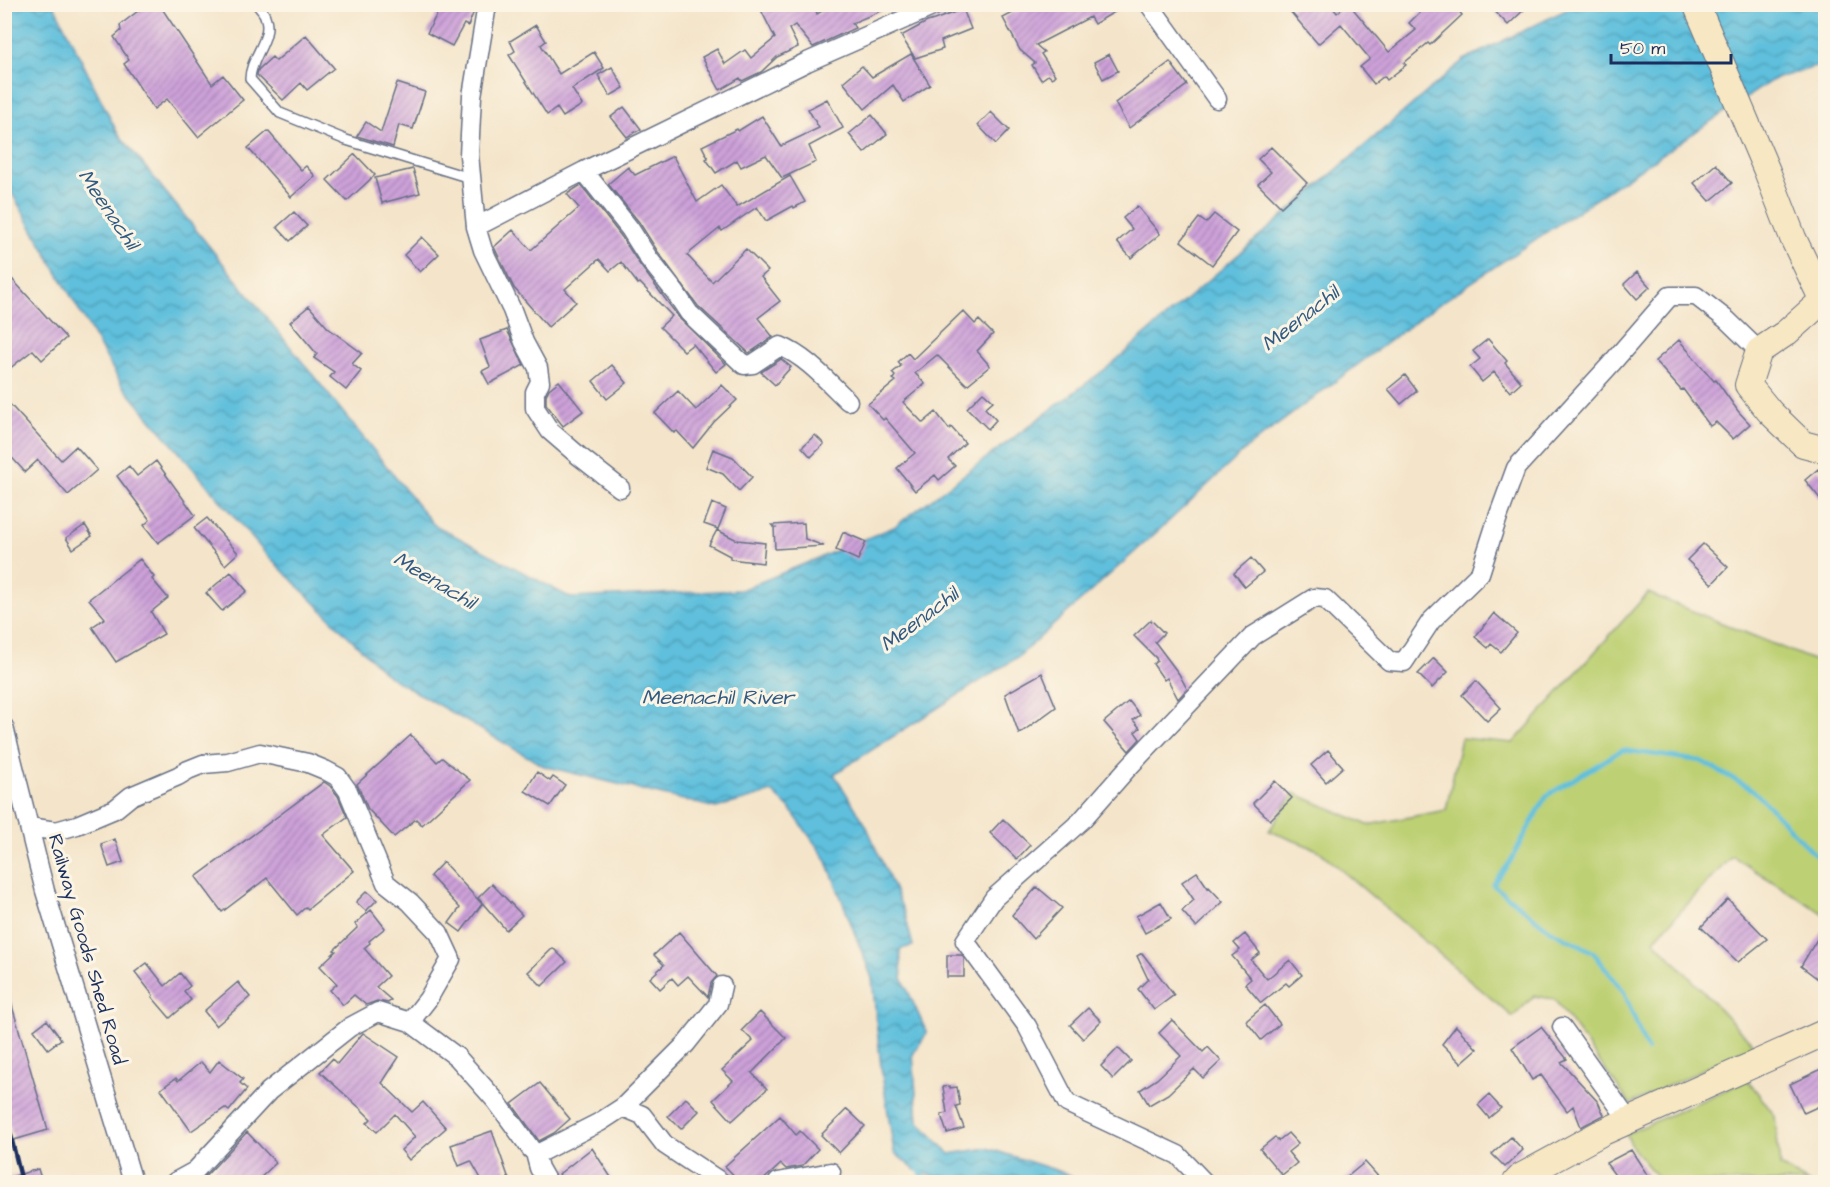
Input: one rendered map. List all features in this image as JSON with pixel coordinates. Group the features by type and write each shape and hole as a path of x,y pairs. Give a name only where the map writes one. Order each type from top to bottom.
{"main road":[{"path":"1696,4 1793,238 1824,298 1786,333 1759,351 1748,385 1770,412 1803,444 1826,450"},
{"path":"1516,1182 1522,1176 1601,1133 1826,1032"}],"street":[{"path":"489,4 472,96 469,155 476,227 483,250 538,368 540,382 535,393 535,408 550,430 620,488"},
{"path":"476,227 584,171 807,62 939,4"},
{"path":"1149,4 1217,99"},
{"path":"584,171 630,229 649,259 689,312 744,365 753,364 780,346 793,352 816,370 848,401"},
{"path":"1204,1182 1178,1155 1067,1103 1027,1026 965,941 994,898 1081,821 1253,636 1314,598 1325,599 1389,661 1404,662 1431,621 1480,573 1516,468 1670,296 1696,296 1727,320 1759,351"},
{"name":"Railway Goods Shed Road","path":"4,727 45,891 133,1182"},
{"path":"29,827 56,831 77,825 115,809 131,796 203,764 228,762 260,753 325,770 338,777 348,791 386,883 410,902 440,933 451,959 428,999 410,1022"},
{"path":"535,1153 600,1122 623,1107 686,1044 718,1004 722,986"},
{"path":"175,1182 195,1171 269,1091 350,1027 378,1012 410,1022 457,1057 496,1101 520,1136 535,1153 538,1168 547,1182"},
{"path":"1562,1027 1629,1121"},
{"path":"623,1107 642,1115 665,1145 721,1182"},
{"path":"778,1182 831,1172"}],"lane":[{"path":"257,4 265,16 267,33 250,71 250,79 280,113 346,140 470,178"}],"green space":[{"path":"1648,593 1825,665 1825,915 1732,856 1654,940 1754,1045 1630,1104 1554,999 1534,996 1513,1017 1318,850 1269,831 1294,793 1368,825 1446,810 1461,738 1513,743"},
{"path":"1748,1080 1775,1116 1780,1166 1808,1182 1661,1182 1633,1148 1626,1134"}],"water":[{"name":"Meenachil River","path":"4,5 54,5 117,132 433,524 571,598 741,590 894,527 1108,367 1464,60 1576,5 1825,5 1826,64 1774,79 1429,311 1248,447 1018,657 834,774 866,825 905,914 913,946 900,949 902,978 927,1033 913,1054 918,1121 950,1154 987,1148 1068,1174 1082,1182 956,1182 915,1170 894,1152 881,1067 872,978 826,859 790,809 772,792 716,808 544,766 388,676 265,553 122,385 5,181"}],"building":[{"path":"147,4 159,4 212,84 223,75 243,100 198,137 167,99 154,109 124,64 129,60 114,37 121,31 120,25"},
{"path":"442,4 477,4 468,26 464,24 452,46 427,33"},
{"path":"767,4 814,4 817,14 835,4 895,5 852,23 855,28 813,47 795,25 789,29 798,47 777,57 761,72 742,81 740,78 720,90 702,57 717,49 725,64 745,50 751,58 775,38 760,8"},
{"path":"1030,4 1128,4 1094,24 1090,17 1036,45 1044,52 1041,54 1055,75 1052,78 1048,75 1041,80 1032,65 1035,63 1020,50 1003,18"},
{"path":"1295,4 1330,4 1337,13 1349,4 1389,52 1416,30 1409,23 1428,4 1453,4 1462,15 1387,80 1384,76 1374,84 1360,67 1370,59 1341,24 1318,44 1289,10"},
{"path":"1488,4 1530,4 1508,25"},
{"path":"963,9 971,29 941,41 943,49 915,58 901,36 927,22"},
{"path":"536,25 546,41 541,45 559,74 594,52 604,68 572,89 582,105 563,117 557,108 547,115 509,55 515,51 510,41"},
{"path":"306,35 334,68 307,90 301,83 283,100 257,75 258,70 272,57 276,61"},
{"path":"911,54 930,85 904,102 893,85 865,109 843,82 862,66 872,77"},
{"path":"1109,54 1118,71 1103,79 1094,62"},
{"path":"1170,62 1187,85 1129,128 1115,103"},
{"path":"612,67 624,88 610,96 598,75"},
{"path":"397,83 425,92 413,129 399,125 393,147 357,136 366,122 381,132"},
{"path":"827,99 843,128 809,146 816,162 782,178 766,155 741,167 737,160 716,173 706,159 708,158 702,146 737,129 738,131 762,116 781,146 819,128 808,109"},
{"path":"624,107 641,129 627,137 611,117"},
{"path":"991,112 1009,130 996,144 978,125"},
{"path":"872,115 887,134 864,153 849,134"},
{"path":"268,131 301,170 306,166 315,176 291,197 248,148"},
{"path":"1271,147 1307,183 1281,207 1258,184 1271,172 1258,159"},
{"path":"355,154 375,175 347,201 327,180"},
{"path":"673,156 697,202 721,185 737,207 790,176 805,202 766,221 757,207 722,231 720,228 687,255 712,282 746,249 768,271 761,277 780,301 758,318 773,337 749,353 698,306 639,222 608,184 628,167 635,175"},
{"path":"1716,164 1732,183 1710,201 1694,183"},
{"path":"413,169 420,193 382,203 375,178"},
{"path":"581,185 621,236 680,319 726,364 716,372 693,344 684,351 660,327 672,316 640,283 638,284 621,262 610,271 599,259 565,289 576,302 548,327 514,288 494,247 513,230 531,250 579,208 567,194"},
{"path":"1137,206 1160,234 1131,258 1117,242 1132,229 1123,218"},
{"path":"294,212 307,226 290,241 277,227"},
{"path":"1214,214 1237,232 1212,265 1181,241 1199,218 1206,223"},
{"path":"422,237 439,254 420,272 404,255"},
{"path":"1637,272 1650,287 1637,299 1624,284"},
{"path":"12,279 66,338 42,360 33,350 4,373 4,286"},
{"path":"309,306 328,328 362,353 352,364 361,371 346,390 330,377 334,372 314,358 317,354 290,322"},
{"path":"963,311 975,324 979,320 993,334 977,351 990,366 967,385 937,355 915,373 925,384 903,402 923,423 936,412 949,429 951,427 965,443 948,459 955,466 939,480 935,475 915,491 897,468 915,453 885,418 883,420 868,404 896,381 892,373 901,366 898,362 908,353 913,359"},
{"path":"507,330 524,365 489,384 482,371 490,367 480,340"},
{"path":"1488,339 1521,382 1510,392 1494,372 1482,382 1470,367 1480,359 1473,351"},
{"path":"1679,340 1714,381 1716,380 1750,424 1733,439 1716,422 1710,426 1683,389 1681,390 1655,361"},
{"path":"781,359 791,367 775,385 761,372"},
{"path":"612,365 627,383 607,399 593,381"},
{"path":"1405,375 1417,391 1401,404 1388,389"},
{"path":"559,381 583,411 563,426 546,404 549,389"},
{"path":"722,385 737,400 714,422 693,448 677,431 674,433 655,413 678,391 696,410"},
{"path":"983,392 993,401 985,408 996,420 988,429 967,408"},
{"path":"4,398 61,460 76,446 97,470 68,495 38,460 25,472 4,449"},
{"path":"815,435 824,444 811,457 802,447"},
{"path":"713,449 733,457 752,477 739,491 723,474 706,467"},
{"path":"156,461 195,515 158,543 144,525 150,520 117,476 129,466 137,476"},
{"path":"1818,469 1826,478 1826,506 1805,480"},
{"path":"712,503 726,509 718,529 704,524"},
{"path":"207,518 238,553 225,565 194,528"},
{"path":"804,523 805,539 824,546 775,549 775,527 772,525"},
{"path":"85,525 92,536 73,549 66,538"},
{"path":"717,530 737,540 765,543 763,563 730,559 730,556 709,545"},
{"path":"843,532 866,542 858,560 836,550"},
{"path":"1703,544 1728,567 1712,584 1687,560"},
{"path":"1251,558 1263,572 1245,587 1234,573"},
{"path":"140,559 154,577 152,579 168,598 151,612 164,634 116,662 92,627 105,618 89,599"},
{"path":"231,572 247,591 222,611 206,593"},
{"path":"1494,613 1517,633 1501,652 1491,644 1488,648 1475,637"},
{"path":"1151,620 1164,633 1155,642 1179,674 1187,689 1178,699 1167,678 1164,680 1153,664 1157,661 1156,658 1134,636"},
{"path":"1434,658 1448,672 1432,688 1418,674"},
{"path":"1042,673 1056,707 1019,734 1005,694"},
{"path":"1476,681 1501,708 1487,721 1462,695"},
{"path":"1129,701 1140,715 1133,720 1140,728 1135,732 1140,739 1129,751 1104,722"},
{"path":"411,735 437,762 442,758 470,780 422,825 416,819 394,837 368,809 357,784"},
{"path":"1328,750 1343,767 1326,782 1311,765"},
{"path":"537,772 550,781 553,777 565,785 550,806 525,791"},
{"path":"1275,781 1292,798 1270,820 1253,803"},
{"path":"324,782 338,796 347,817 323,835 354,871 308,909 306,907 297,915 267,878 222,912 196,877"},
{"path":"1003,819 1030,845 1017,859 990,833"},
{"path":"115,839 123,862 109,867 101,844"},
{"path":"443,862 482,904 461,932 449,923 460,908 430,876"},
{"path":"1197,872 1208,888 1223,902 1196,927 1182,911 1194,900 1182,882"},
{"path":"492,884 522,915 506,930 478,898"},
{"path":"1037,887 1062,908 1033,939 1012,915"},
{"path":"367,891 377,900 366,911 356,902"},
{"path":"1728,899 1767,939 1738,962 1701,927"},
{"path":"1161,902 1171,919 1145,933 1136,916"},
{"path":"371,910 385,928 364,948 388,976 376,987 391,1000 388,1003 377,1001 366,1005 354,995 343,1005 330,990 337,984 320,966 358,927 355,924"},
{"path":"1826,924 1826,985 1801,966"},
{"path":"679,932 717,976 711,983 708,997 688,976 678,985 672,978 660,989 650,978 664,965 654,955"},
{"path":"1245,934 1260,953 1251,960 1267,979 1290,960 1302,975 1289,986 1286,983 1261,1003 1245,984 1251,979 1232,956 1240,950 1234,943"},
{"path":"553,948 567,962 542,986 528,972"},
{"path":"1142,953 1174,995 1154,1010 1138,989 1148,979 1137,956"},
{"path":"947,955 961,955 964,958 964,977 947,977"},
{"path":"147,963 165,986 180,973 190,986 184,991 191,1000 170,1018 135,972"},
{"path":"238,982 250,997 216,1026 204,1011"},
{"path":"4,992 8,992 48,1130 14,1140 4,1108"},
{"path":"1265,1005 1280,1024 1261,1040 1246,1021"},
{"path":"1088,1008 1101,1021 1083,1039 1070,1025"},
{"path":"760,1012 786,1038 752,1073 767,1089 732,1121 713,1100 733,1081 722,1070 753,1041 742,1030"},
{"path":"47,1020 61,1039 48,1049 34,1030"},
{"path":"1172,1020 1203,1052 1208,1047 1221,1061 1203,1078 1194,1069 1168,1094 1149,1105 1140,1090 1157,1079 1181,1056 1159,1033"},
{"path":"1456,1026 1477,1049 1461,1063 1442,1044"},
{"path":"1541,1027 1567,1059 1561,1062 1598,1102 1604,1115 1581,1127 1573,1106 1567,1111 1541,1075 1532,1080 1512,1048"},
{"path":"363,1033 399,1057 382,1083 412,1112 423,1102 446,1128 409,1160 401,1150 415,1137 395,1114 377,1132 367,1123 371,1119 320,1072 332,1059 337,1064"},
{"path":"1118,1048 1131,1061 1113,1079 1101,1066"},
{"path":"219,1060 243,1079 240,1083 247,1089 229,1111 225,1108 191,1131 161,1089 176,1078 178,1081 201,1062 210,1072"},
{"path":"1826,1067 1826,1103 1804,1113 1790,1084"},
{"path":"540,1083 570,1119 554,1133 539,1141 512,1104"},
{"path":"950,1086 950,1088 957,1087 960,1105 956,1106 964,1128 947,1133 941,1115 947,1113 943,1087"},
{"path":"1489,1095 1501,1108 1489,1118 1478,1105"},
{"path":"686,1098 699,1111 681,1129 668,1116"},
{"path":"847,1109 865,1126 839,1153 821,1135"},
{"path":"780,1116 796,1135 800,1131 818,1149 802,1166 786,1169 781,1164 761,1182 740,1182 725,1166"},
{"path":"492,1131 510,1182 483,1182 471,1161 459,1166 451,1145"},
{"path":"247,1132 276,1163 256,1182 197,1182 203,1179"},
{"path":"1288,1133 1298,1144 1288,1152 1297,1163 1282,1175 1260,1149 1275,1137 1278,1141"},
{"path":"1511,1137 1523,1150 1505,1167 1492,1154"},
{"path":"592,1148 614,1182 564,1182 559,1174"},
{"path":"1631,1150 1652,1182 1620,1182 1606,1163"},
{"path":"1365,1162 1383,1182 1341,1182"},
{"path":"38,1169 42,1182 4,1182 4,1179"}],"waterway":[{"path":"1647,1050 1624,992 1593,952 1550,930 1493,885 1510,862 1546,796 1622,750 1701,761 1753,790 1826,866"},
{"path":"918,1168 923,1177 945,1182"}],"railway":[{"path":"4,1108 22,1182"}],"water label":[{"name":"Meenachil","path":"109,209"},
{"name":"Meenachil","path":"1300,318"},
{"name":"Meenachil","path":"435,580"},
{"name":"Meenachil","path":"919,619"}]}
